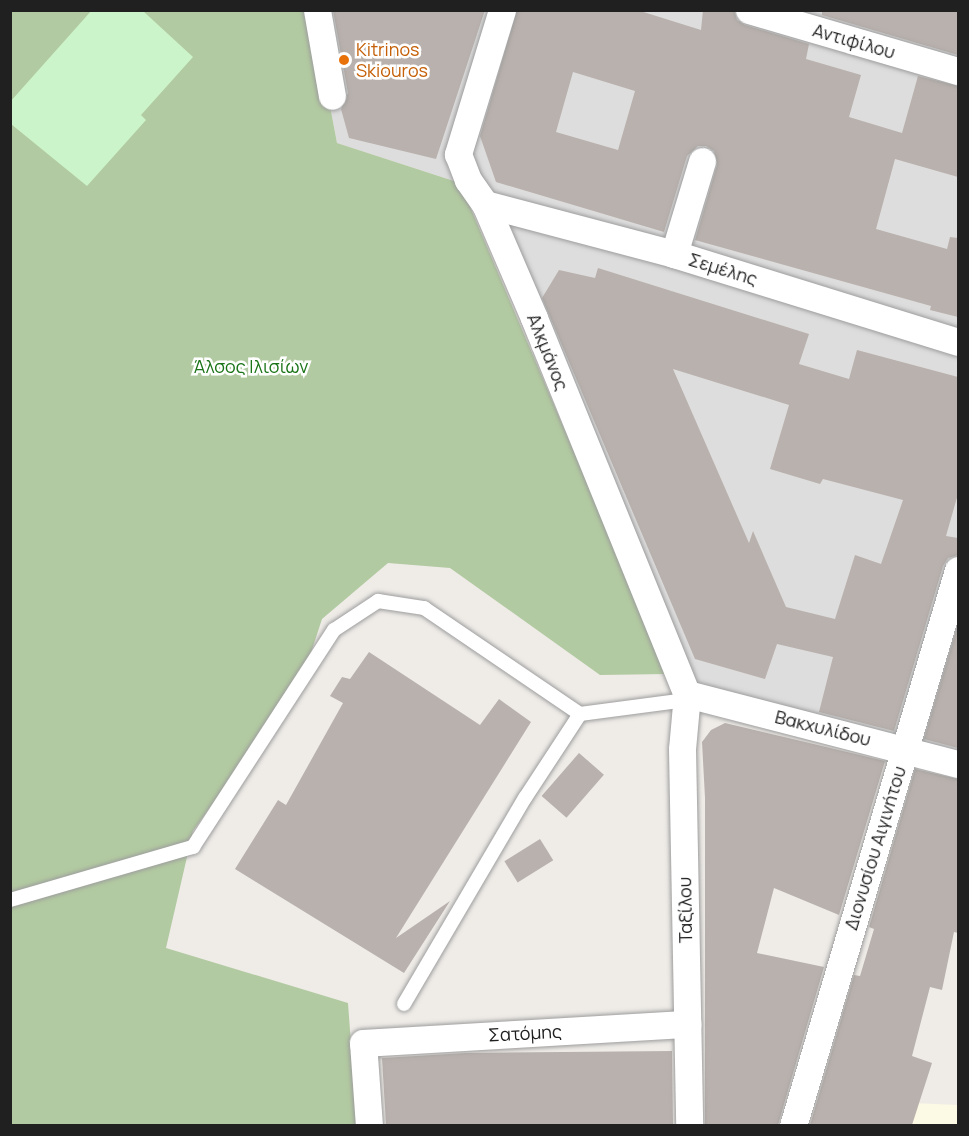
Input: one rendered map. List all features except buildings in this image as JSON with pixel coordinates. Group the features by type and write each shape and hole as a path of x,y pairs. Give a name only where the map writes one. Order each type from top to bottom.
{"street":[{"path":"316,10 332,96"},
{"name":"Αλκμάνος","path":"502,10 458,154 468,180 485,204 686,697"},
{"name":"Αντιφίλου","path":"749,10 958,71"},
{"path":"674,254 702,161"},
{"name":"Σεμέλης","path":"485,204 674,254 958,342"},
{"name":"Διονυσίου Αιγινήτου","path":"793,1125 958,570"},
{"name":"Βακχυλίδου","path":"686,697 905,748 958,764"},
{"name":"Ταξίλου","path":"686,697 682,749 689,1125"},
{"name":"Σατόμης","path":"369,1125 363,1043 687,1024"}],"lane":[{"path":"10,900 193,847 334,630 378,601 424,608 580,714 686,697"},
{"path":"404,1004 525,798 580,714"}],"shaded area":[{"path":"312,11 958,11 958,756 681,682 473,196 460,183 337,143"},
{"path":"912,1103 958,1105 958,1125 910,1126"}],"green space":[{"path":"92,10 143,11 193,57 141,115 146,120 87,186 11,124 10,102"},
{"name":"Άλσος Ιλισίων","path":"10,11 312,11 337,143 460,183 668,674 600,675 450,568 388,563 322,619 302,680 193,831 166,948 348,1003 357,1125 11,1125"}],"place":[{"name":"Kitrinos Skiouros","path":"344,60"}]}
